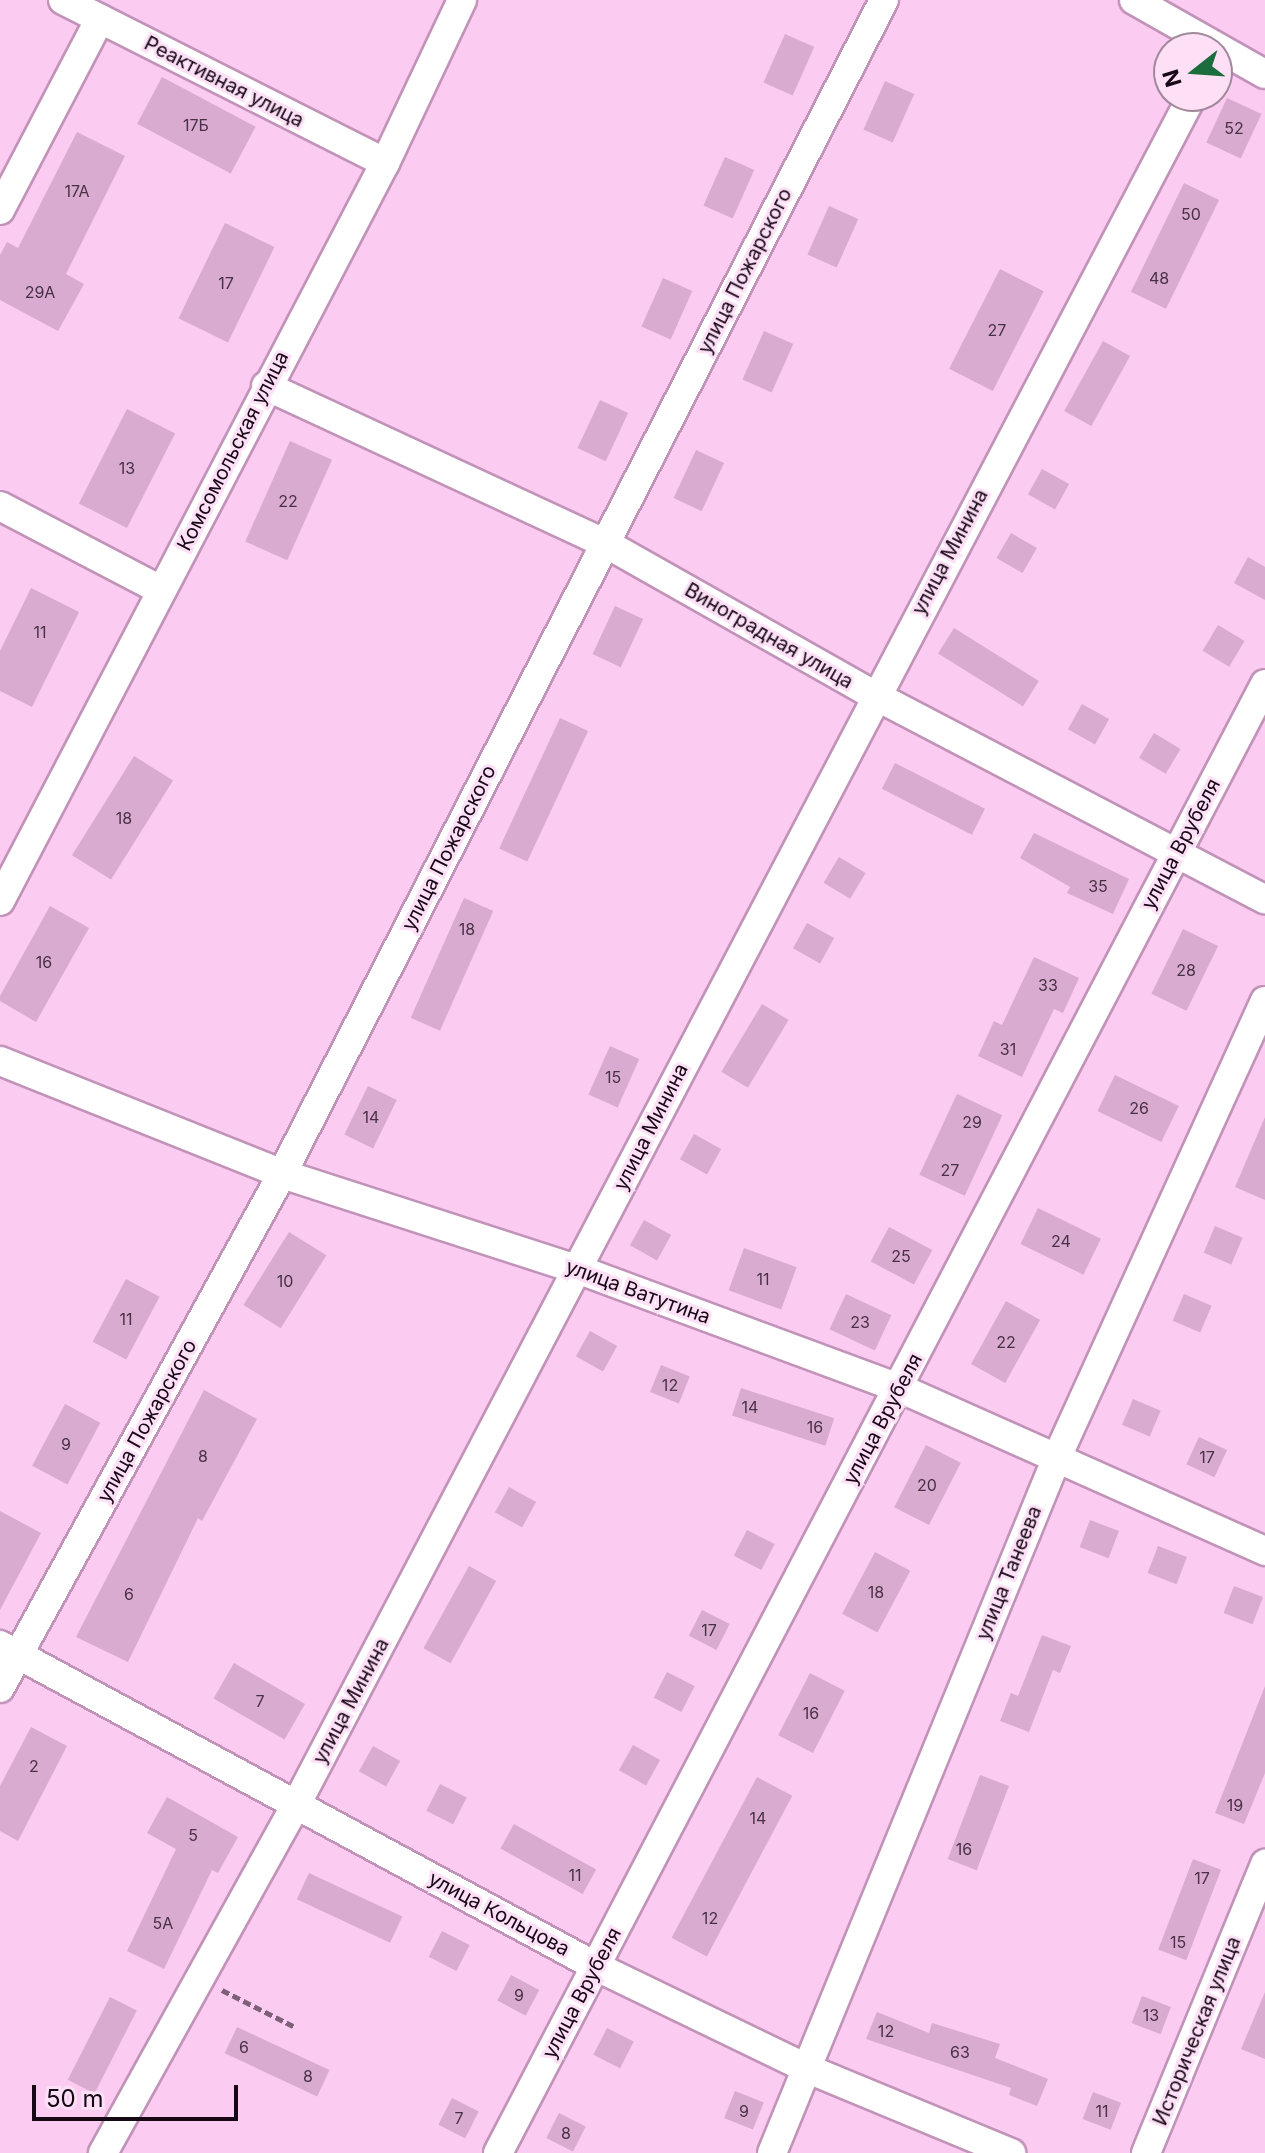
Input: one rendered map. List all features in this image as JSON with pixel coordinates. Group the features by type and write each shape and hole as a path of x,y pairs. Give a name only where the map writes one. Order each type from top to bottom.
{"street":[{"name":"Реактивная улица","path":"63,0 385,163"},
{"name":"Комсомольская улица","path":"0,901 385,163 462,0"},
{"name":"улица Пожарского","path":"0,1688 9,1650 282,1174 884,0"},
{"path":"1134,0 1189,32"},
{"path":"0,210 7,179 100,19"},
{"path":"1233,57 1265,74"},
{"name":"улица Минина","path":"103,2153 296,1805 874,695 1184,112"},
{"name":"Виноградная улица","path":"266,386 605,543 874,695 1178,849 1265,899"},
{"path":"0,506 161,590"},
{"name":"улица Врубеля","path":"498,2153 1265,684"},
{"name":"улица Танеева","path":"772,2153 1058,1455 1265,1001"},
{"name":"улица Ватутина","path":"0,1061 282,1174 577,1269 899,1388 1058,1455 1265,1551"},
{"name":"улица Кольцова","path":"9,1650 597,1967 808,2069 1011,2153"},
{"name":"Историческая улица","path":"1146,2153 1265,1864"}],"path":[{"path":"200,1979 295,2027"}],"building":[{"path":"785,34 814,47 793,95 763,82"},
{"path":"162,77 256,127 231,174 137,124"},
{"path":"885,81 914,94 893,142 863,129"},
{"path":"1233,101 1261,114 1241,158 1206,142 1220,112 1233,112"},
{"path":"77,132 125,156 66,274 84,284 58,331 0,300 0,255 7,242 18,248"},
{"path":"725,157 754,170 733,218 703,205"},
{"path":"1184,183 1219,200 1166,309 1131,292"},
{"path":"829,206 858,219 837,267 807,254"},
{"path":"225,223 274,247 228,342 179,318"},
{"path":"1000,269 1044,291 993,391 949,369"},
{"path":"663,278 692,291 671,339 641,326"},
{"path":"764,331 793,344 772,392 742,379"},
{"path":"1103,341 1130,356 1091,426 1064,411"},
{"path":"600,400 628,413 606,461 578,448"},
{"path":"127,409 175,434 127,528 79,503"},
{"path":"290,441 332,460 287,560 245,541"},
{"path":"696,450 724,463 702,511 674,498"},
{"path":"1042,469 1069,484 1055,509 1028,494"},
{"path":"1011,533 1037,548 1022,573 996,558"},
{"path":"1248,557 1265,567 1265,600 1234,583"},
{"path":"31,588 79,612 32,707 0,691 0,651"},
{"path":"615,606 643,619 621,667 593,654"},
{"path":"1218,625 1245,641 1229,667 1203,651"},
{"path":"954,628 1039,681 1023,706 938,653"},
{"path":"1082,704 1109,719 1095,744 1068,729"},
{"path":"560,718 588,731 527,862 499,849"},
{"path":"1154,733 1181,749 1166,774 1139,758"},
{"path":"134,756 173,780 111,880 72,855"},
{"path":"895,763 985,809 972,835 882,789"},
{"path":"1034,833 1129,879 1113,914 1067,893 1070,887 1020,858"},
{"path":"839,857 866,873 850,899 824,883"},
{"path":"464,898 493,911 440,1031 411,1018"},
{"path":"50,906 89,928 36,1022 0,1001 0,996"},
{"path":"807,923 834,938 820,963 793,948"},
{"path":"1183,929 1218,946 1186,1011 1151,994"},
{"path":"1034,957 1079,978 1063,1013 1054,1009 1022,1077 978,1056 994,1021 1002,1025"},
{"path":"762,1004 789,1020 748,1088 721,1072"},
{"path":"610,1046 639,1059 618,1107 588,1094"},
{"path":"1115,1075 1179,1106 1161,1142 1097,1111"},
{"path":"368,1086 397,1100 373,1149 344,1135"},
{"path":"957,1094 1002,1115 965,1196 919,1175"},
{"path":"1265,1117 1265,1200 1235,1187"},
{"path":"694,1134 721,1149 707,1174 680,1159"},
{"path":"1038,1208 1101,1239 1083,1275 1020,1244"},
{"path":"644,1220 671,1235 657,1260 630,1245"},
{"path":"1215,1226 1243,1238 1231,1264 1204,1253"},
{"path":"889,1227 932,1250 914,1284 871,1261"},
{"path":"289,1232 326,1255 281,1328 243,1305"},
{"path":"744,1248 797,1267 781,1309 729,1290"},
{"path":"126,1279 160,1297 126,1360 93,1342"},
{"path":"846,1294 891,1315 875,1350 830,1329"},
{"path":"1184,1294 1212,1306 1200,1332 1173,1321"},
{"path":"1006,1301 1040,1320 1005,1383 971,1364"},
{"path":"590,1331 617,1346 603,1371 576,1356"},
{"path":"661,1365 690,1377 679,1404 650,1392"},
{"path":"741,1388 834,1418 825,1446 732,1416"},
{"path":"204,1390 257,1419 202,1521 198,1518 128,1662 76,1637"},
{"path":"1133,1399 1161,1411 1150,1436 1122,1425"},
{"path":"65,1404 100,1423 67,1485 32,1466"},
{"path":"1199,1437 1227,1450 1214,1477 1186,1464"},
{"path":"926,1445 961,1463 929,1525 894,1507"},
{"path":"509,1487 536,1502 522,1527 495,1512"},
{"path":"0,1511 41,1533 0,1610"},
{"path":"1090,1520 1119,1531 1109,1558 1080,1547"},
{"path":"747,1530 775,1544 761,1570 734,1556"},
{"path":"1158,1546 1187,1557 1177,1584 1148,1573"},
{"path":"875,1552 910,1571 877,1633 842,1614"},
{"path":"469,1566 496,1581 451,1663 423,1648"},
{"path":"1234,1586 1263,1597 1253,1624 1224,1613"},
{"path":"702,1610 730,1624 716,1650 689,1636"},
{"path":"1042,1635 1071,1646 1060,1673 1053,1670 1029,1732 1000,1721 1011,1693 1018,1696"},
{"path":"234,1663 305,1704 285,1740 214,1699"},
{"path":"667,1672 695,1686 681,1712 654,1698"},
{"path":"810,1673 845,1691 813,1753 778,1735"},
{"path":"1265,1686 1265,1773 1244,1824 1215,1813"},
{"path":"31,1727 67,1746 18,1841 0,1831 0,1786"},
{"path":"633,1745 660,1760 646,1785 619,1770"},
{"path":"373,1746 400,1761 386,1786 359,1771"},
{"path":"980,1775 1009,1786 977,1870 948,1859"},
{"path":"757,1777 792,1796 707,1956 672,1938"},
{"path":"440,1784 467,1798 453,1824 426,1811"},
{"path":"167,1797 238,1837 218,1873 212,1870 164,1969 127,1951 176,1849 147,1833"},
{"path":"514,1824 596,1870 583,1894 500,1848"},
{"path":"1193,1859 1221,1870 1186,1960 1158,1950"},
{"path":"309,1873 402,1917 390,1943 297,1899"},
{"path":"442,1931 470,1945 456,1971 429,1957"},
{"path":"511,1975 539,1990 526,2016 497,2001"},
{"path":"1265,1992 1265,2059 1241,2049"},
{"path":"1142,1996 1171,2007 1161,2034 1132,2023"},
{"path":"110,1997 137,2011 95,2093 68,2080"},
{"path":"877,2012 929,2033 932,2023 1000,2044 995,2058 1048,2079 1037,2106 1009,2095 1011,2088 866,2039"},
{"path":"237,2027 329,2070 317,2096 225,2053"},
{"path":"607,2028 634,2042 620,2068 593,2055"},
{"path":"735,2091 764,2103 753,2130 724,2118"},
{"path":"1093,2092 1121,2103 1111,2130 1083,2119"},
{"path":"452,2098 479,2112 465,2138 438,2125"},
{"path":"559,2113 586,2127 573,2152 546,2138"}]}
